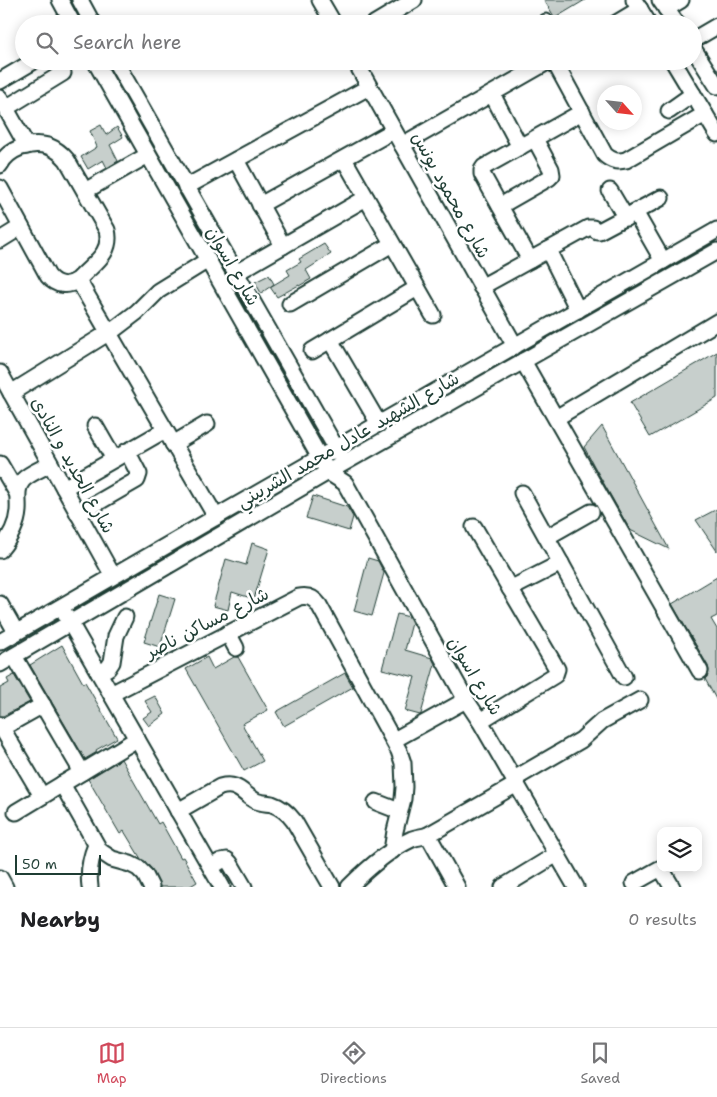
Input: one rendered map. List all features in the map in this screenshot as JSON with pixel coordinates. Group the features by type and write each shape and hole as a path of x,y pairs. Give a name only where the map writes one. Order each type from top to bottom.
{"street":[{"path":"60,0 69,15"},
{"path":"80,0 88,15"},
{"path":"320,0 329,15"},
{"path":"389,15 414,0"},
{"path":"671,15 663,4 681,0"},
{"path":"624,15 637,4 644,15"},
{"path":"702,35 717,26"},
{"path":"702,62 717,86"},
{"path":"0,81 19,70"},
{"name":"شارع اسوان","path":"100,70 328,472 345,483"},
{"name":"شارع اسوان","path":"120,70 344,462 345,483 466,700 576,887"},
{"name":"شارع محمود يونس","path":"359,70 515,346"},
{"path":"402,145 533,70"},
{"path":"559,70 605,155 614,161 626,160 712,121 678,70"},
{"path":"27,146 3,108 63,73"},
{"path":"669,111 690,89 703,84 709,73"},
{"path":"186,187 369,87"},
{"path":"492,94 520,147"},
{"path":"530,260 482,174 482,170 484,167 582,112"},
{"path":"260,205 394,131"},
{"path":"500,206 552,175 551,169 535,139"},
{"path":"0,165 13,151 27,146 49,146 62,154 105,225 108,242 104,254 78,280 69,285 51,280 0,188"},
{"path":"85,191 148,155"},
{"path":"344,159 433,315"},
{"path":"236,160 282,246"},
{"path":"610,191 663,261"},
{"path":"236,273 366,198"},
{"path":"481,287 588,228 599,231 662,198"},
{"path":"0,240 21,227"},
{"name":"شارع الشهيد عادل محمد الشربيني","path":"0,642 717,230"},
{"path":"290,304 392,244"},
{"path":"548,250 578,310"},
{"name":"شارع الشهيد عادل محمد الشربيني","path":"0,664 344,462 717,251"},
{"path":"11,393 109,333 130,318 158,291 208,260"},
{"path":"78,280 216,517"},
{"path":"312,351 417,288"},
{"path":"556,418 717,322"},
{"path":"330,340 379,424"},
{"path":"523,361 700,671"},
{"name":"شارع الحديد و النادى","path":"0,373 113,576"},
{"path":"173,444 208,424"},
{"path":"78,514 137,480 139,474 95,426"},
{"path":"64,488 165,430"},
{"path":"0,464 17,493"},
{"path":"0,550 9,537 16,520 18,511 17,493 20,485 25,478 50,464"},
{"path":"522,493 624,677"},
{"path":"547,537 591,512"},
{"path":"474,528 557,669 555,675 480,721"},
{"path":"510,589 562,563"},
{"name":"شارع مساكن ناصر","path":"111,694 299,596 311,597 319,605 394,740"},
{"path":"0,604 16,632"},
{"path":"61,607 222,887"},
{"path":"99,673 108,668 112,662 116,636 125,617"},
{"path":"228,633 236,648"},
{"path":"14,656 82,772"},
{"path":"392,851 394,831 403,800 404,787 403,763 394,740 466,700"},
{"path":"349,887 392,851 413,839 428,836 581,740 602,721 640,700"},
{"path":"42,796 1,726 43,705"},
{"path":"16,812 137,739"},
{"path":"62,784 96,845 112,859 138,868 151,887"},
{"path":"178,810 226,786 238,788 259,802 279,807 294,821 332,887"},
{"path":"376,802 399,811"},
{"path":"428,836 457,887"},
{"path":"90,887 90,862 96,845"},
{"path":"503,887 557,854"},
{"path":"211,867 227,860 244,887"},
{"path":"634,883 658,869 662,870 672,887"},
{"path":"0,878 5,887"}],"building":[{"path":"544,0 585,0 560,15 553,15"},
{"path":"101,125 106,135 117,127 123,137 110,145 118,161 107,168 103,160 88,169 81,157 97,147 90,131"},
{"path":"324,244 331,254 306,270 311,279 277,297 270,287 290,275 287,270 301,262 299,259"},
{"path":"269,275 274,284 261,293 255,282"},
{"path":"717,352 717,398 650,437 630,403"},
{"path":"602,426 669,549 630,530 594,466 584,447"},
{"path":"313,496 347,507 353,517 349,531 306,518"},
{"path":"717,509 717,551 696,520"},
{"path":"252,543 269,549 254,599 232,592 228,610 213,606 226,559 246,565"},
{"path":"368,558 378,561 384,573 372,616 354,611"},
{"path":"717,577 717,616 711,619 717,629 717,701 705,679 709,671 708,666 672,604"},
{"path":"159,594 175,599 160,647 144,642"},
{"path":"397,614 409,617 412,623 405,650 432,658 435,664 420,715 405,711 415,677 382,669"},
{"path":"62,645 117,738 85,759 30,665"},
{"path":"207,657 213,669 234,657 238,657 268,710 242,724 263,761 244,771 186,669"},
{"path":"345,673 353,687 284,726 276,712"},
{"path":"14,675 30,702 0,716 0,688 9,683 7,679"},
{"path":"155,696 165,714 149,726 143,718 152,712 145,701"},
{"path":"121,759 158,824 161,822 197,882 189,887 160,887 153,871 141,859 124,831 120,834 88,779"}]}
